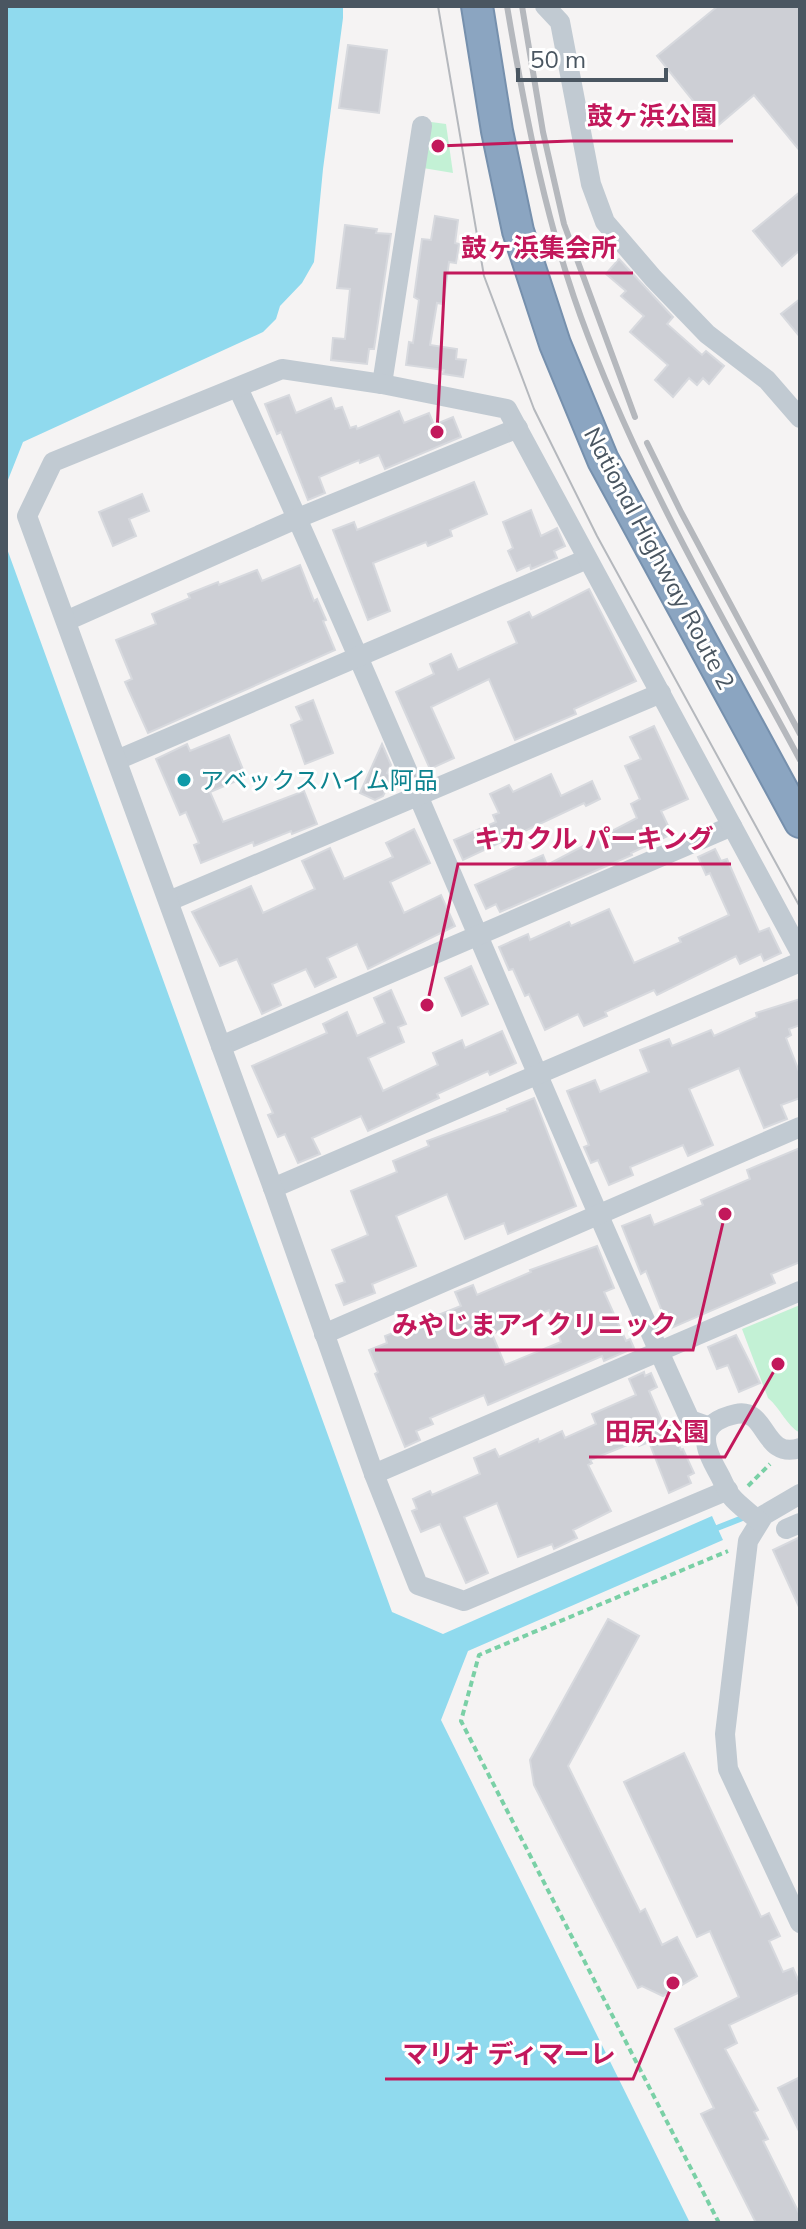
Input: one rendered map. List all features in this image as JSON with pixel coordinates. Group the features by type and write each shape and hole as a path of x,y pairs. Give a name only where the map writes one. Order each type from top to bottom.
{"highway":[{"name":"National Highway Route 2","path":"477,6 497,131 518,231 555,344 603,460 800,822"}],"street":[{"path":"545,6 560,22 591,184 605,222 707,334 767,380 800,418"},
{"path":"382,384 422,126"},
{"path":"737,1495 464,1601 418,1585 374,1474 273,1188 27,516 53,462 282,369 382,384 507,409 800,952"},
{"path":"238,388 420,796 536,1074 659,1352 690,1420 710,1427"},
{"path":"66,621 298,518 518,428"},
{"path":"117,760 587,559"},
{"path":"169,901 661,693"},
{"path":"221,1046 732,826"},
{"path":"273,1188 800,962"},
{"path":"324,1334 800,1127"},
{"path":"374,1474 800,1291"},
{"path":"759,1521 737,1495 704,1444 705,1435 710,1427 731,1415 742,1414 751,1416 759,1423 779,1448 788,1451 800,1448"},
{"path":"800,1494 772,1508 759,1521 748,1541 725,1734 728,1769 800,1923"}],"path":[{"path":"737,1495 771,1462"},
{"path":"719,2223 461,1721 479,1655 712,1559 748,1541"}],"green space":[{"path":"431,122 446,124 453,173 423,168"},
{"path":"800,1305 800,1433 768,1398 742,1329"}],"water":[{"path":"6,6 343,6 343,18 314,262 302,283 280,306 276,319 263,332 23,442 6,485"},
{"path":"6,546 392,1612 443,1634 712,1516 723,1540 468,1651 441,1720 690,2223 6,2223"}],"building":[{"path":"718,6 800,6 800,151 754,95 715,128 657,56"},
{"path":"348,45 387,50 379,113 339,108"},
{"path":"800,192 800,250 782,266 753,231"},
{"path":"435,216 458,220 455,243 459,244 456,263 449,262 443,304 437,303 430,345 457,349 456,359 466,360 463,377 443,374 444,370 406,365 409,342 413,343 419,300 414,297 422,239 431,240"},
{"path":"345,225 391,234 374,349 369,349 367,364 331,360 333,338 345,339 350,289 337,288"},
{"path":"619,259 673,317 667,324 702,355 706,351 724,366 709,384 703,378 697,385 689,378 673,397 655,380 668,365 630,332 644,316 621,296 626,291 606,274"},
{"path":"800,299 800,337 781,314"},
{"path":"289,395 296,413 331,398 335,409 342,407 350,428 356,426 357,429 399,411 404,423 429,413 434,425 453,417 461,437 385,469 379,455 360,463 359,460 319,477 325,493 308,500 281,432 277,434 265,404"},
{"path":"474,482 487,514 450,530 452,536 428,546 426,542 373,563 390,611 368,620 333,530 354,522 357,530"},
{"path":"142,494 149,511 129,519 136,536 113,546 99,512"},
{"path":"531,510 541,536 557,528 565,546 554,551 557,558 531,569 530,565 517,571 508,551 513,548 503,522"},
{"path":"300,565 314,601 317,599 326,620 323,621 335,650 148,733 125,682 132,679 116,640 156,624 152,614 190,598 188,594 257,570 262,581"},
{"path":"589,589 636,681 574,709 576,714 515,740 489,679 431,707 454,758 430,769 396,692 434,674 430,664 451,654 458,670 517,643 508,622 529,612 532,618"},
{"path":"313,700 333,753 305,764 291,725 302,720 296,707"},
{"path":"654,726 688,799 661,811 672,834 632,855 500,912 496,904 486,909 475,885 543,855 547,865 637,818 631,804 640,799 625,766 641,759 630,737"},
{"path":"229,735 246,777 210,792 223,822 304,791 317,824 254,846 253,842 201,863 194,845 199,843 186,812 180,815 156,759 187,744 190,751"},
{"path":"382,744 391,765 387,773 393,776 383,796 375,800 360,793"},
{"path":"551,774 561,796 592,781 600,799 586,806 584,803 463,860 454,840 496,822 493,815 499,813 490,794 509,785 513,792"},
{"path":"414,829 430,863 390,882 404,913 441,895 455,926 368,969 357,944 327,958 336,977 315,987 306,969 272,984 281,1005 262,1014 237,959 220,966 192,912 251,886 263,913 315,889 302,861 330,848 344,879 393,857 386,843"},
{"path":"715,849 721,861 727,859 759,932 769,928 781,953 764,961 761,954 740,964 736,956 657,995 654,990 605,1012 607,1016 584,1026 578,1014 545,1030 529,994 525,996 499,947 528,934 530,940 569,922 571,926 609,909 634,963 681,942 679,938 729,915 710,873 706,875 698,857"},
{"path":"471,966 488,1004 462,1016 445,978"},
{"path":"391,990 406,1024 398,1027 404,1042 368,1058 383,1091 438,1065 433,1053 462,1040 465,1048 502,1031 516,1063 490,1075 488,1071 437,1094 439,1098 368,1131 361,1116 312,1138 320,1154 298,1163 285,1134 278,1137 268,1115 273,1113 252,1066 327,1033 323,1024 347,1012 357,1036 385,1023 374,998"},
{"path":"800,999 800,1025 789,1029 791,1035 786,1038 800,1074 800,1098 781,1105 787,1119 764,1128 739,1068 689,1089 713,1145 688,1156 683,1145 630,1167 633,1175 609,1185 598,1160 591,1163 584,1147 589,1145 567,1091 595,1080 600,1092 649,1072 640,1050 669,1039 672,1046 711,1030 714,1036 757,1017 756,1013"},
{"path":"534,1098 576,1206 508,1234 504,1223 465,1239 447,1194 396,1216 416,1266 372,1284 375,1293 344,1305 336,1285 345,1282 332,1250 368,1235 351,1191 397,1172 393,1161 429,1146 427,1141"},
{"path":"800,1148 800,1262 771,1274 775,1283 669,1329 646,1271 641,1274 622,1226 650,1215 654,1225 703,1205 701,1200 750,1179 747,1170"},
{"path":"597,1246 614,1288 604,1292 626,1341 630,1339 634,1348 604,1361 602,1356 488,1405 484,1395 430,1418 433,1424 416,1431 420,1440 405,1447 375,1374 378,1372 369,1350 387,1343 385,1336 461,1306 455,1292 473,1285 477,1295 530,1270","holes":["549,1310 561,1342 505,1365 492,1334"]},
{"path":"736,1335 760,1383 739,1392 728,1365 717,1369 708,1347"},
{"path":"644,1372 645,1376 651,1373 657,1387 649,1391 662,1421 667,1419 694,1473 688,1476 691,1483 669,1493 649,1442 639,1446 637,1441 590,1460 592,1463 588,1465 611,1511 573,1530 577,1538 554,1549 552,1544 518,1557 497,1503 464,1517 488,1573 466,1583 440,1524 421,1532 412,1511 417,1509 413,1499 430,1491 432,1495 480,1474 474,1458 495,1449 499,1457 538,1439 539,1442 562,1431 565,1438 596,1424 592,1414 636,1395 629,1379"},
{"path":"800,1537 800,1609 773,1550"},
{"path":"608,1619 639,1636 568,1766 640,1912 645,1909 662,1945 677,1937 697,1976 663,1996 642,1986 638,1988 534,1785 530,1760"},
{"path":"684,1753 761,1917 769,1913 780,1936 769,1941 783,1972 793,1968 800,1984 800,1992 729,2025 737,2043 725,2049 758,2110 754,2112 768,2139 763,2141 800,2215 800,2223 756,2223 701,2114 714,2108 675,2029 739,1997 710,1931 697,1937 624,1782"},
{"path":"800,2077 800,2133 778,2088"}],"waterway":[{"path":"717,1528 745,1517"}],"tram line":[{"path":"438,6 484,276 534,409 597,536 800,907"}],"railway":[{"path":"507,6 549,215 588,336 660,499 800,760"},
{"path":"522,6 543,132 564,224 635,417"},
{"path":"647,443 800,734"}],"place":[{"name":"鼓ヶ浜公園","path":"438,146"},
{"name":"鼓ヶ浜集会所","path":"437,432"},
{"name":"アベックスハイム阿品","path":"184,780"},
{"name":"キカクル パーキング","path":"427,1005"},
{"name":"みやじまアイクリニック","path":"725,1214"},
{"name":"田尻公園","path":"778,1364"},
{"name":"マリオ ディマーレ","path":"673,1983"}]}
